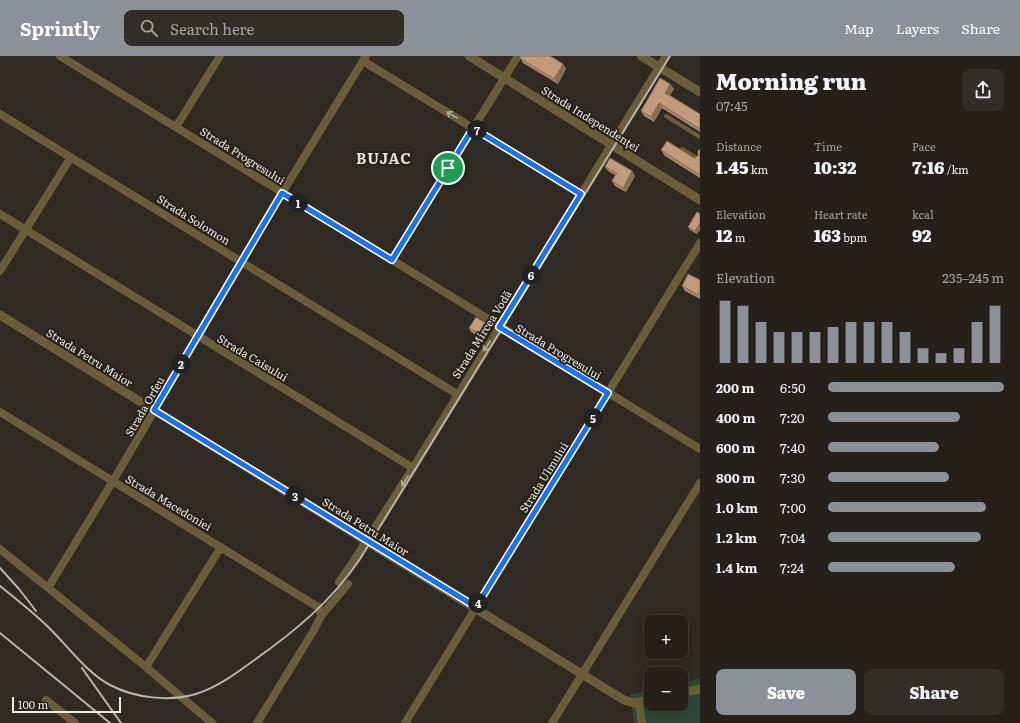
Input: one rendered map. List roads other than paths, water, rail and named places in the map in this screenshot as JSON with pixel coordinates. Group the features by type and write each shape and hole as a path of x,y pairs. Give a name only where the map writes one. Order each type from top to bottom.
{"street":[{"name":"Strada Progresului","path":"60,56 73,59 176,127 282,193 700,449"},
{"path":"176,127 220,56"},
{"name":"Strada Independenței","path":"469,56 700,200"},
{"path":"392,260 518,56"},
{"path":"641,56 700,92"},
{"name":"Strada Mircea Vodă","path":"339,582 354,562 666,56"},
{"path":"365,59 473,128 581,194"},
{"name":"Strada Orfeu","path":"48,588 113,481 282,193 365,59"},
{"name":"Strada Solomon","path":"0,114 457,394"},
{"path":"0,271 72,157"},
{"name":"Strada Caisului","path":"0,214 412,468"},
{"name":"Strada Ulmului","path":"405,723 700,243"},
{"name":"Strada Petru Maior","path":"0,315 583,673 624,700 639,703"},
{"name":"Strada Macedoniei","path":"0,412 318,607 321,616"},
{"path":"552,723 700,483"},
{"path":"146,667 221,547"},
{"path":"0,549 146,667 212,723"},
{"path":"257,723 321,616 348,584"},
{"path":"688,692 700,689"},
{"path":"46,700 75,723"},
{"path":"642,723 639,703 644,702"}],"lane":[{"path":"666,116 700,137"},
{"path":"682,149 700,160"}],"railway":[{"path":"0,586 44,623 83,665 110,685 141,696 175,698 204,691 233,675 283,639 325,602 360,559 670,56"},
{"path":"0,568 36,611"},
{"path":"0,633 110,723"},
{"path":"82,668 121,723"}],"district":[{"name":"BUJAC","path":"384,157"}]}
